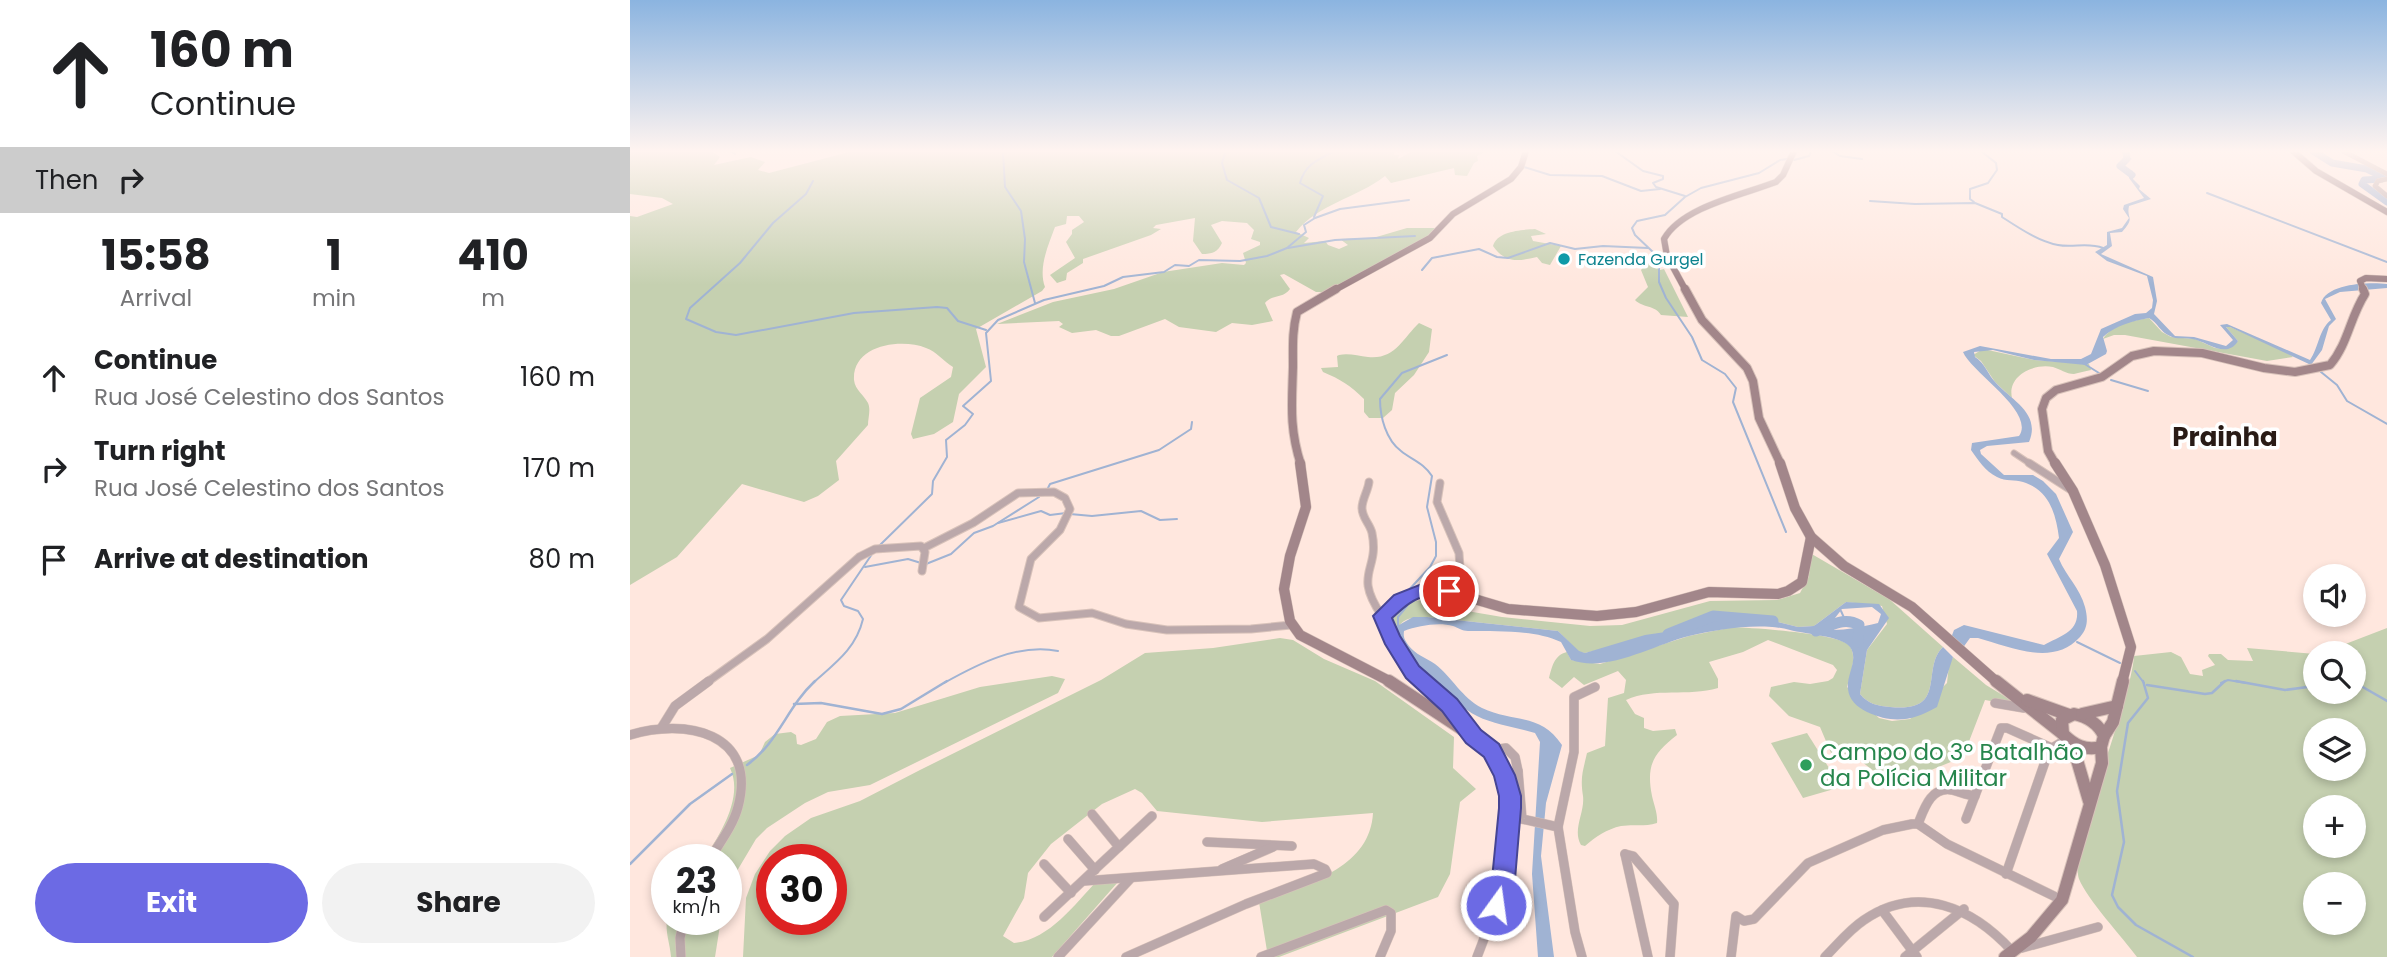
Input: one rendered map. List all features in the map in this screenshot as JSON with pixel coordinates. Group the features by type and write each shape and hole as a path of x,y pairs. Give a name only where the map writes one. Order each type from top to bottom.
{"street":[{"path":"1477,957 1488,932 1503,879 1510,808 1510,796 1504,775 1492,750 1404,689 1300,635 1286,614 1283,586 1306,507 1307,494 1291,421 1292,331 1297,312 1315,299 1430,238 1459,210 1483,196"},
{"path":"1741,196 1680,220 1667,233 1664,248 1702,320 1747,368 1753,381 1759,418 1785,473 1795,508 1811,537 1844,566 1912,607 1968,658 2067,738 2090,750 2103,741"},
{"path":"2359,196 2387,212"},
{"path":"2009,954 2050,918 2062,900 2102,763 2103,741 2117,706 2131,647 2105,565 2073,491 2045,443 2042,409 2051,393 2102,377 2132,356 2154,351 2202,353 2264,368 2295,372 2323,368 2330,365 2347,344 2355,306 2365,294 2360,281 2365,278 2387,279"},
{"path":"2014,453 2073,491"},
{"path":"1369,482 1368,494 1362,504 1362,513 1372,533 1366,589 1402,659 1412,672 1454,710 1474,737"},
{"path":"1440,483 1437,502 1459,553 1460,568 1457,576 1443,590"},
{"path":"662,727 675,706 767,639 869,550 916,545 924,548 973,523 1018,493 1054,492 1065,498 1070,509 1055,537 1031,559 1019,601 1019,607 1023,611 1039,618 1092,613 1126,624 1167,630 1251,629 1291,625"},
{"path":"1382,616 1401,600 1427,589 1443,590 1492,606 1563,615 1604,616 1633,614 1705,592 1773,594 1788,591 1802,583 1806,576 1806,547 1811,537"},
{"path":"922,571 924,548"},
{"path":"1582,957 1553,826 1574,755 1574,697 1579,692 1595,687"},
{"path":"2019,697 2092,720 2103,741"},
{"path":"1995,703 2033,709"},
{"path":"2089,801 2060,723 2074,715 2117,706"},
{"path":"631,736 662,727 688,730 717,740 738,760 740,799 735,816 719,844"},
{"path":"1966,819 1996,740 2004,727 2052,748"},
{"path":"2006,874 2047,756 2052,748 2067,738"},
{"path":"1492,750 1499,748 1511,751 1518,771 1520,814 1524,821 1553,826"},
{"path":"1504,775 1518,771"},
{"path":"1918,824 1926,803 1939,791 1950,790 1975,796"},
{"path":"1092,814 1119,847"},
{"path":"1044,917 1152,816"},
{"path":"1731,957 1736,916 1744,921 1754,919 1808,863 1884,830 1918,824 1947,844 2062,900"},
{"path":"1068,839 1096,870"},
{"path":"1207,842 1292,846"},
{"path":"1216,871 1275,846"},
{"path":"1648,957 1625,854 1633,856 1674,904 1670,957"},
{"path":"1044,864 1071,892"},
{"path":"1084,881 1314,864 1322,866 1326,873 1246,904 1126,957"},
{"path":"1058,957 1130,878"},
{"path":"1825,957 1855,928 1882,910 1915,902 1951,904 1964,909 1982,920 2009,954"},
{"path":"1882,910 1911,955 1964,909"},
{"path":"1261,957 1386,910 1391,913 1393,920 1380,957"},
{"path":"2009,954 2098,927"},
{"path":"680,935 681,957"}],"green space":[{"path":"643,196 1351,196 1305,222 1296,232 1309,238 1304,243 1325,241 1339,249 1348,245 1340,239 1373,238 1407,228 1435,228 1427,239 1324,292 1316,292 1284,274 1280,275 1290,289 1265,303 1273,321 1252,325 1232,323 1216,332 1179,327 1165,319 1119,336 1096,330 1072,333 1059,327 1063,324 1059,321 997,324 1053,302 1114,289 1163,272 1222,263 1244,265 1246,263 1243,253 1260,245 1260,242 1251,239 1254,230 1247,223 1222,221 1211,225 1222,243 1219,249 1202,254 1193,241 1195,218 1156,225 1153,228 1161,229 1151,235 1083,259 1083,263 1067,273 1066,280 1057,283 1050,275 1075,258 1066,242 1072,230 1084,222 1079,216 1067,216 1066,224 1055,227 1047,249 1043,265 1045,287 1042,291 976,329 986,367 959,394 953,422 934,434 913,439 911,434 920,398 951,377 953,367 933,352 916,345 892,345 869,352 855,368 854,380 869,406 868,425 836,461 839,480 818,496 804,502 742,484 677,557 630,585 630,216 637,217 673,204 662,198"},
{"path":"1535,229 1546,234 1531,236 1533,241 1561,246 1550,265 1542,263 1537,257 1513,260 1503,256 1493,246 1504,234"},
{"path":"1651,258 1660,270 1664,269 1688,317 1661,315 1635,300 1648,287 1641,270"},
{"path":"2149,318 2171,337 2195,339 2215,348 2226,349 2238,341 2226,327 2230,327 2284,350 2293,357 2267,361 2125,335 2103,339 2117,327"},
{"path":"1419,323 1432,329 1429,352 1414,375 1395,393 1392,410 1383,418 1369,418 1364,412 1364,399 1321,368 1338,367 1339,355 1377,357 1392,352"},
{"path":"1983,349 2034,360 2089,364 2091,370 2074,374 2045,366 2030,369 2013,383 2012,398 1973,355"},
{"path":"1810,553 1889,599 1943,647 1933,666 1927,696 1920,703 1908,707 1881,706 1860,694 1867,650 1887,624 1882,606 1846,602 1814,626 1798,627 1766,619 1704,620 1686,629 1585,653 1579,652 1558,631 1427,617 1405,620 1397,631 1385,614 1413,601 1433,599 1467,611 1502,617 1590,626 1622,625 1710,601 1777,600 1800,593 1809,576"},
{"path":"1733,627 1812,634 1849,645 1853,660 1847,687 1879,718 1892,721 1910,719 1947,683 1953,657 1986,685 2014,702 2013,705 1985,700 1963,757 1914,777 1898,778 1892,785 1853,755 1831,753 1820,727 1789,716 1769,696 1771,687 1794,682 1810,684 1828,681 1837,670 1833,665 1768,640 1743,652 1709,662 1718,679 1718,688 1648,694 1626,700 1635,714 1644,718 1644,728 1653,731 1675,729 1677,735 1657,754 1651,768 1650,785 1657,823 1616,827 1585,846 1581,845 1578,827 1583,802 1582,774 1587,753 1605,746 1608,698 1624,693 1626,680 1618,671 1584,685 1574,677 1562,688 1549,678 1556,659 1567,652 1571,660 1600,664 1689,636"},
{"path":"2387,628 2387,957 2137,957 2097,907 2079,879 2078,863 2083,839 2123,707 2134,656 2171,652 2181,657 2190,674 2203,676 2202,670 2215,665 2209,654 2221,654 2228,660 2253,661 2247,648 2303,653 2303,704 2366,704 2366,641 2353,641"},
{"path":"1280,638 1293,640 1324,659 1375,681 1454,737 1453,768 1476,789 1460,802 1450,874 1438,897 1279,957 1268,957 1259,902 1314,881 1347,862 1360,849 1369,832 1373,813 1262,822 1157,811 1142,793 1135,789 1102,804 1051,844 1028,873 1024,898 1003,936 1014,943 1027,940 1050,928 1097,881 1118,882 1052,957 743,957 746,898 756,872 756,935 847,935 847,844 777,844 785,836 811,818 860,801 1101,680 1145,653 1213,648"},
{"path":"1052,676 1065,679 1058,693 870,785 828,792 805,803 767,828 756,839 742,863 742,844 714,844 732,803 734,779 730,768 759,755 765,742 775,734 791,732 796,735 797,744 801,745 816,739 827,722 840,716 895,713 980,687"},
{"name":"Campo do 3º Batalhão da Polícia Militar","path":"1807,733 1841,787 1803,798 1771,743"},
{"path":"667,935 718,935 715,957 671,957"}],"water":[{"path":"2142,196 2151,199 2129,206 2130,220 2129,223 2122,232 2110,233 2112,246 2101,254 2153,277 2157,301 2154,314 2175,336 2194,337 2226,346 2233,340 2220,325 2227,324 2310,360 2324,328 2331,320 2321,303 2325,296 2331,291 2350,285 2380,283 2387,284 2387,288 2340,292 2325,299 2336,319 2329,326 2322,350 2311,365 2230,327 2226,327 2238,341 2228,349 2222,349 2198,340 2173,337 2149,318 2113,329 2103,337 2106,354 2086,365 2034,360 1993,350 1974,352 1993,380 2023,409 2028,416 2032,432 2029,442 1987,446 1980,450 1981,454 2004,475 2033,475 2056,494 2073,532 2059,559 2083,600 2087,619 2085,630 2080,637 2057,651 2045,653 2018,650 1978,638 1970,638 1962,649 1951,638 1954,630 1964,625 2044,645 2072,629 2077,618 2077,611 2047,554 2059,538 2050,504 2040,491 2032,486 1993,475 1971,450 1972,443 2019,436 2022,426 2011,404 1963,352 1980,346 2051,359 2081,359 2091,354 2101,329 2135,314 2146,313 2152,308 2153,300 2147,276 2107,261 2095,252 2107,245 2107,232 2122,228 2129,218 2123,209 2124,205 2144,198"},
{"path":"1846,602 1879,604 1889,618 1867,650 1860,694 1881,706 1908,707 1920,703 1927,696 1933,666 1943,647 1953,657 1937,707 1903,719 1886,718 1867,712 1850,697 1848,684 1853,657 1846,643 1779,628 1740,627 1700,633 1600,663 1571,660 1561,642 1539,635 1466,631 1441,624 1404,631 1411,649 1441,669 1475,704 1493,713 1545,727 1562,745 1546,803 1541,856 1554,957 1538,957 1532,874 1540,742 1535,733 1484,719 1456,702 1398,646 1396,636 1399,625 1413,617 1427,617 1558,631 1579,651 1585,653 1645,635 1686,629 1704,620 1766,619 1798,627 1814,626","holes":["1872,607 1881,614 1878,623 1832,630 1828,627 1842,609"]}],"waterway":[{"path":"804,196 773,223 740,263 690,308 686,319 716,332 736,335 854,313 937,307 947,308 958,321 986,330"},
{"path":"1011,196 1021,211 1025,239 1024,262 1035,303"},
{"path":"1255,196 1259,198 1271,227 1299,234"},
{"path":"1314,217 1322,196"},
{"path":"1687,196 1665,215 1637,221 1632,228 1635,235 1654,253 1659,268 1659,282 1666,298 1692,337 1702,360 1725,374 1736,388 1733,402 1786,532"},
{"path":"1970,196 1974,202"},
{"path":"2214,196 2387,262"},
{"path":"2378,196 2387,202"},
{"path":"879,546 932,494 933,481 947,457 946,440 965,425 973,414 963,406 991,381 986,333 998,320 1044,300 1104,286 1123,277 1164,272 1175,265 1189,266 1199,260 1240,261 1267,256 1287,248 1306,232 1304,225 1315,218 1340,209 1409,200"},
{"path":"1870,201 1915,204 1975,203 2002,214 2002,217 2022,230 2051,243 2103,248"},
{"path":"1288,248 1335,240 1415,236"},
{"path":"1422,270 1432,258 1479,249 1497,257 1508,258 1550,243 1575,249 1603,246 1648,248"},
{"path":"1406,593 1430,567 1436,556 1436,542 1427,507 1432,476 1391,441 1381,413 1380,399 1402,373 1447,355"},
{"path":"2083,363 2099,373"},
{"path":"2321,372 2337,385 2347,401 2387,424"},
{"path":"2111,380 2148,391"},
{"path":"1048,488 1050,484 1159,450 1191,429 1192,422"},
{"path":"926,564 951,554 974,533 993,526 1039,497"},
{"path":"998,523 1041,511 1050,515 1066,513"},
{"path":"1070,514 1092,516 1141,511 1160,520 1177,519"},
{"path":"813,683 843,655 860,630 863,619 858,611 844,606 841,600 872,554"},
{"path":"865,567 908,559 921,563"},
{"path":"1398,628 1398,617 1407,606 1406,602"},
{"path":"1841,611 1845,620"},
{"path":"1668,634 1713,616 1773,621"},
{"path":"1816,631 1838,623 1853,622 1859,625 1858,642"},
{"path":"2077,642 2120,663"},
{"path":"944,683 984,662 1013,653 1043,649 1058,651"},
{"path":"2135,671 2143,682"},
{"path":"796,704 821,703 882,714 901,709 947,681"},
{"path":"2236,681 2285,690 2303,688"},
{"path":"2143,682 2148,698 2128,723 2117,791 2124,842 2112,895 2118,907 2136,925 2193,957"},
{"path":"2147,685 2205,694 2212,693 2224,682"},
{"path":"2224,682 2246,683"},
{"path":"796,704 813,683"},
{"path":"2366,689 2387,701"},
{"path":"747,765 775,736 796,704"},
{"path":"630,864 690,804 732,774"}],"place":[{"name":"Fazenda Gurgel","path":"1564,259"},
{"name":"Campo do 3º Batalhão da Polícia Militar","path":"1806,765"}],"district":[{"name":"Prainha","path":"2225,437"}],"route":[{"path":"1449,591 1427,589 1415,593 1401,600 1382,616 1402,659 1412,672 1450,705 1474,737 1492,750 1504,775 1510,796 1510,808 1503,879 1496,905"}]}
